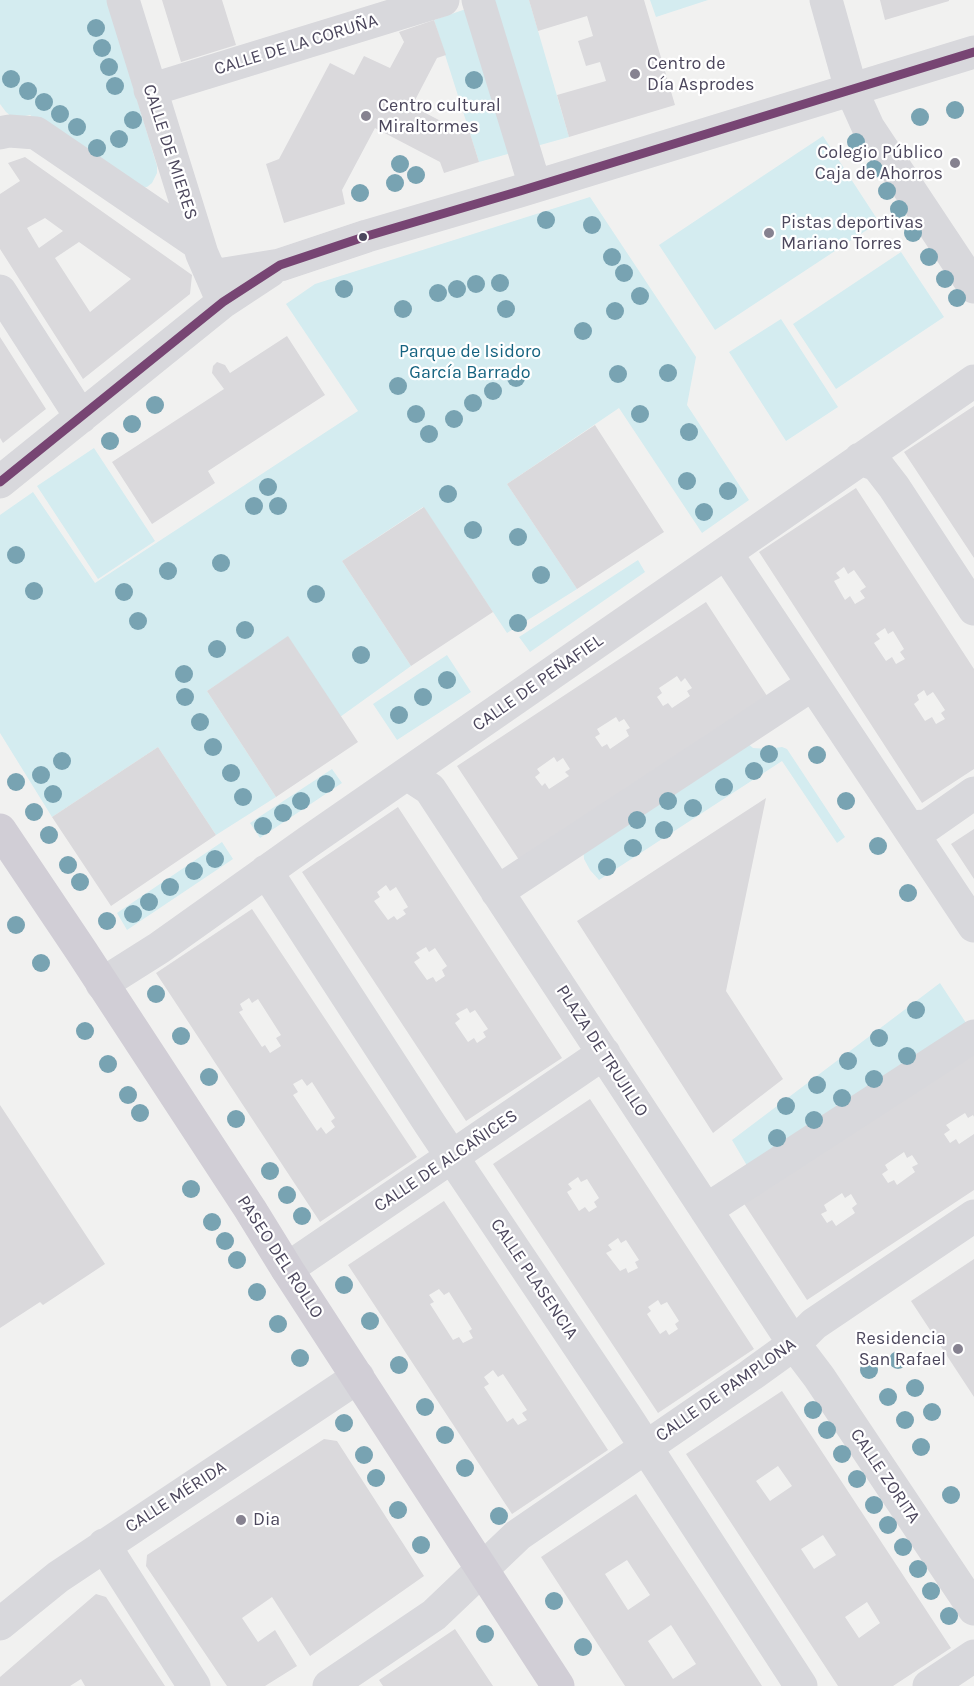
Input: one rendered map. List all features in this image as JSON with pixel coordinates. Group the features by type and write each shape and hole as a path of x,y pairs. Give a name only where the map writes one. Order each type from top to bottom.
{"main road":[{"name":"PASEO DEL ROLLO","path":"0,830 250,1209 558,1686"}],"street":[{"name":"CALLE DE MIERES","path":"123,0 199,244 218,289"},
{"name":"CALLE DE LA CORUÑA","path":"150,90 443,0"},
{"path":"478,0 536,186"},
{"path":"826,0 851,89 868,127 974,287"},
{"path":"1,479 81,417 218,289 280,264 367,236 974,52"},
{"path":"11,132 36,133 199,244"},
{"path":"132,199 150,199 164,187 175,170"},
{"path":"0,291 81,417"},
{"name":"CALLE DE PEÑAFIEL","path":"102,984 159,948 266,871 974,381"},
{"path":"860,459 877,465 894,487 974,609"},
{"path":"726,553 974,926"},
{"path":"497,892 813,684"},
{"name":"PLAZA DE TRUJILLO","path":"407,774 430,789 794,1344"},
{"path":"908,827 927,826 974,793"},
{"name":"CALLE PLASENCIA","path":"266,871 801,1686"},
{"path":"706,1210 974,1035"},
{"name":"CALLE DE ALCAÑICES","path":"287,1269 604,1053"},
{"name":"CALLE DE PAMPLONA","path":"329,1686 434,1615 518,1535 794,1344 814,1324 974,1216"},
{"name":"CALLE ZORITA","path":"794,1344 819,1377 974,1609"},
{"name":"CALLE MÉRIDA","path":"0,1624 58,1577 104,1545 358,1377"},
{"path":"104,1545 194,1686"},
{"path":"929,1686 974,1656"}],"green space":[{"path":"0,0 107,0 157,166 157,173 152,183 147,187 132,187 30,115 16,118 6,112 0,104"},
{"path":"492,0 529,0 569,137 479,162 434,20"},
{"path":"650,0 708,0 656,17"},
{"name":"Pistas deportivas Mariano Torres","path":"823,136 879,222 715,330 659,245"},
{"name":"Parque de Isidoro García Barrado","path":"590,197 696,357 687,405 749,500 702,533 619,408 507,484 577,589 507,633 423,507 342,561 411,666 340,717 288,637 207,691 276,797 216,835 158,747 52,817 0,733 0,515 33,492 95,583 358,411 286,304 315,284"},
{"name":"Pistas deportivas Mariano Torres","path":"901,252 944,317 836,389 793,324"},
{"path":"781,319 838,407 786,441 729,352"},
{"path":"94,448 155,541 98,579 37,486"},
{"path":"638,560 645,572 530,652 519,637"},
{"path":"447,655 471,692 397,740 373,704"},
{"path":"744,740 753,748 782,747 787,749 845,837 837,843 782,761 599,880 584,859 583,846"},
{"path":"332,769 342,783 260,838 250,823"},
{"path":"222,842 233,859 127,930 117,913"},
{"path":"940,983 968,1026 749,1169 732,1140"}],"building":[{"path":"162,0 222,0 236,45 181,62"},
{"name":"Centro de Día Asprodes","path":"529,0 644,0 675,105 569,137 557,95 606,81 600,62 586,66 578,41 593,36 587,16 538,31"},
{"path":"880,0 949,0 949,1 885,20"},
{"name":"Centro cultural Miraltormes","path":"434,20 446,55 437,58 412,106 458,130 468,127 479,162 444,173 440,162 375,128 342,190 345,204 284,223 266,164 279,159 330,63 354,75 364,56 390,68 404,42 399,32"},
{"path":"25,157 192,275 190,294 83,379 0,249 0,194 20,181 8,163","holes":["45,218 63,231 39,248 27,228","79,242 131,279 90,312 55,258"]},
{"path":"287,336 325,395 208,471 215,483 152,524 112,462 224,389 212,373 213,366 217,362 225,365 230,373"},
{"path":"0,337 46,409 3,443 0,438"},
{"path":"974,406 974,558 904,452"},
{"path":"595,425 664,532 577,589 507,484"},
{"path":"856,488 974,669 974,769 922,803 759,552","holes":["844,567 848,574 854,570 866,587 860,591 865,598 855,604 850,596 845,600 834,581 840,578 836,573","885,628 888,634 893,631 904,649 900,652 905,659 896,664 892,657 886,661 874,643 880,639 876,634","924,690 927,696 933,692 945,710 941,713 945,719 936,724 932,717 925,721 914,704 919,700 917,695"]},
{"path":"424,507 493,612 411,666 342,561"},
{"path":"706,602 769,699 521,863 457,766","holes":["677,676 681,682 685,678 692,688 687,691 690,696 672,708 668,703 663,706 657,697 662,693 659,688","616,717 619,722 624,719 630,728 626,730 629,736 610,749 607,744 602,747 595,737 600,734 597,729","554,757 557,762 563,758 570,769 565,772 569,776 549,789 545,783 542,786 535,777 540,773 537,769"]},
{"path":"288,636 358,742 276,797 207,691"},
{"path":"158,747 216,835 111,906 52,817"},
{"path":"766,798 726,991 783,1079 713,1133 577,921"},
{"path":"398,807 562,1058 466,1121 302,872","holes":["386,885 390,891 396,887 408,907 403,910 406,914 397,920 394,916 388,920 374,901 380,897 377,892","426,947 429,952 435,948 447,966 442,970 445,976 436,982 433,977 427,980 414,962 420,958 416,953","467,1008 470,1013 475,1010 488,1029 483,1032 486,1037 477,1043 474,1038 468,1042 455,1023 460,1019 456,1014"]},
{"path":"974,829 974,879 951,844"},
{"path":"252,909 417,1157 320,1222 156,973","holes":["249,998 252,1003 258,999 281,1035 276,1038 281,1046 270,1053 265,1045 262,1047 239,1012 243,1010 240,1004","302,1079 307,1086 312,1082 335,1118 331,1121 335,1127 326,1134 321,1127 317,1131 293,1095 298,1092 293,1084"]},
{"path":"974,1050 974,1117 973,1115 968,1118 965,1113 946,1125 950,1130 944,1134 950,1143 956,1139 959,1144 974,1134 974,1190 807,1300 743,1202","holes":["904,1152 907,1158 912,1155 918,1164 912,1167 915,1172 897,1185 894,1180 888,1183 882,1174 888,1170 885,1165","842,1193 845,1198 851,1194 857,1204 852,1208 855,1213 836,1226 832,1220 827,1223 821,1214 827,1211 824,1205"]},
{"path":"590,1099 754,1349 658,1413 493,1164","holes":["578,1177 581,1182 587,1179 599,1198 594,1202 597,1207 589,1212 585,1207 579,1211 567,1192 572,1189 568,1184","618,1238 621,1243 626,1240 639,1260 635,1262 638,1268 628,1273 626,1268 620,1271 606,1253 612,1250 608,1245","658,1300 661,1305 667,1302 679,1321 675,1324 678,1329 669,1335 666,1330 660,1334 647,1314 651,1311 648,1307"]},
{"path":"0,1105 105,1264 43,1305 40,1302 0,1328"},
{"path":"444,1201 608,1450 512,1514 348,1265","holes":["439,1289 444,1295 449,1292 472,1329 469,1331 473,1338 463,1343 459,1337 453,1340 430,1304 434,1302 429,1295","493,1370 498,1377 503,1374 527,1410 522,1413 527,1420 518,1425 513,1418 507,1422 484,1387 489,1384 484,1377"]},
{"name":"Residencia San Rafael","path":"974,1259 974,1397 911,1301"},
{"path":"782,1391 951,1648 893,1686 838,1686 686,1454","holes":["778,1466 792,1486 770,1501 756,1481","823,1535 836,1555 814,1569 801,1549","867,1602 880,1623 859,1638 845,1617"]},
{"path":"324,1439 337,1441 424,1576 310,1656 272,1597 242,1618 258,1642 275,1630 297,1666 265,1686 227,1686 146,1566 147,1555"},
{"path":"636,1494 762,1686 625,1686 541,1557","holes":["627,1560 650,1595 628,1610 605,1574","671,1625 696,1664 673,1679 648,1641"]},
{"path":"96,1594 106,1597 165,1686 85,1686 81,1679 70,1686 0,1686 0,1677"},
{"path":"455,1629 493,1686 383,1686 379,1680"}],"transit line":[{"path":"0,482 223,302 280,265 367,236 974,52"}],"place":[{"name":"Centro de Día Asprodes","path":"635,74"},
{"name":"Centro cultural Miraltormes","path":"366,116"},
{"name":"Colegio Público Caja de Ahorros","path":"955,163"},
{"name":"Pistas deportivas Mariano Torres","path":"769,233"},
{"name":"Residencia San Rafael","path":"958,1349"},
{"name":"Dia","path":"241,1520"}]}
